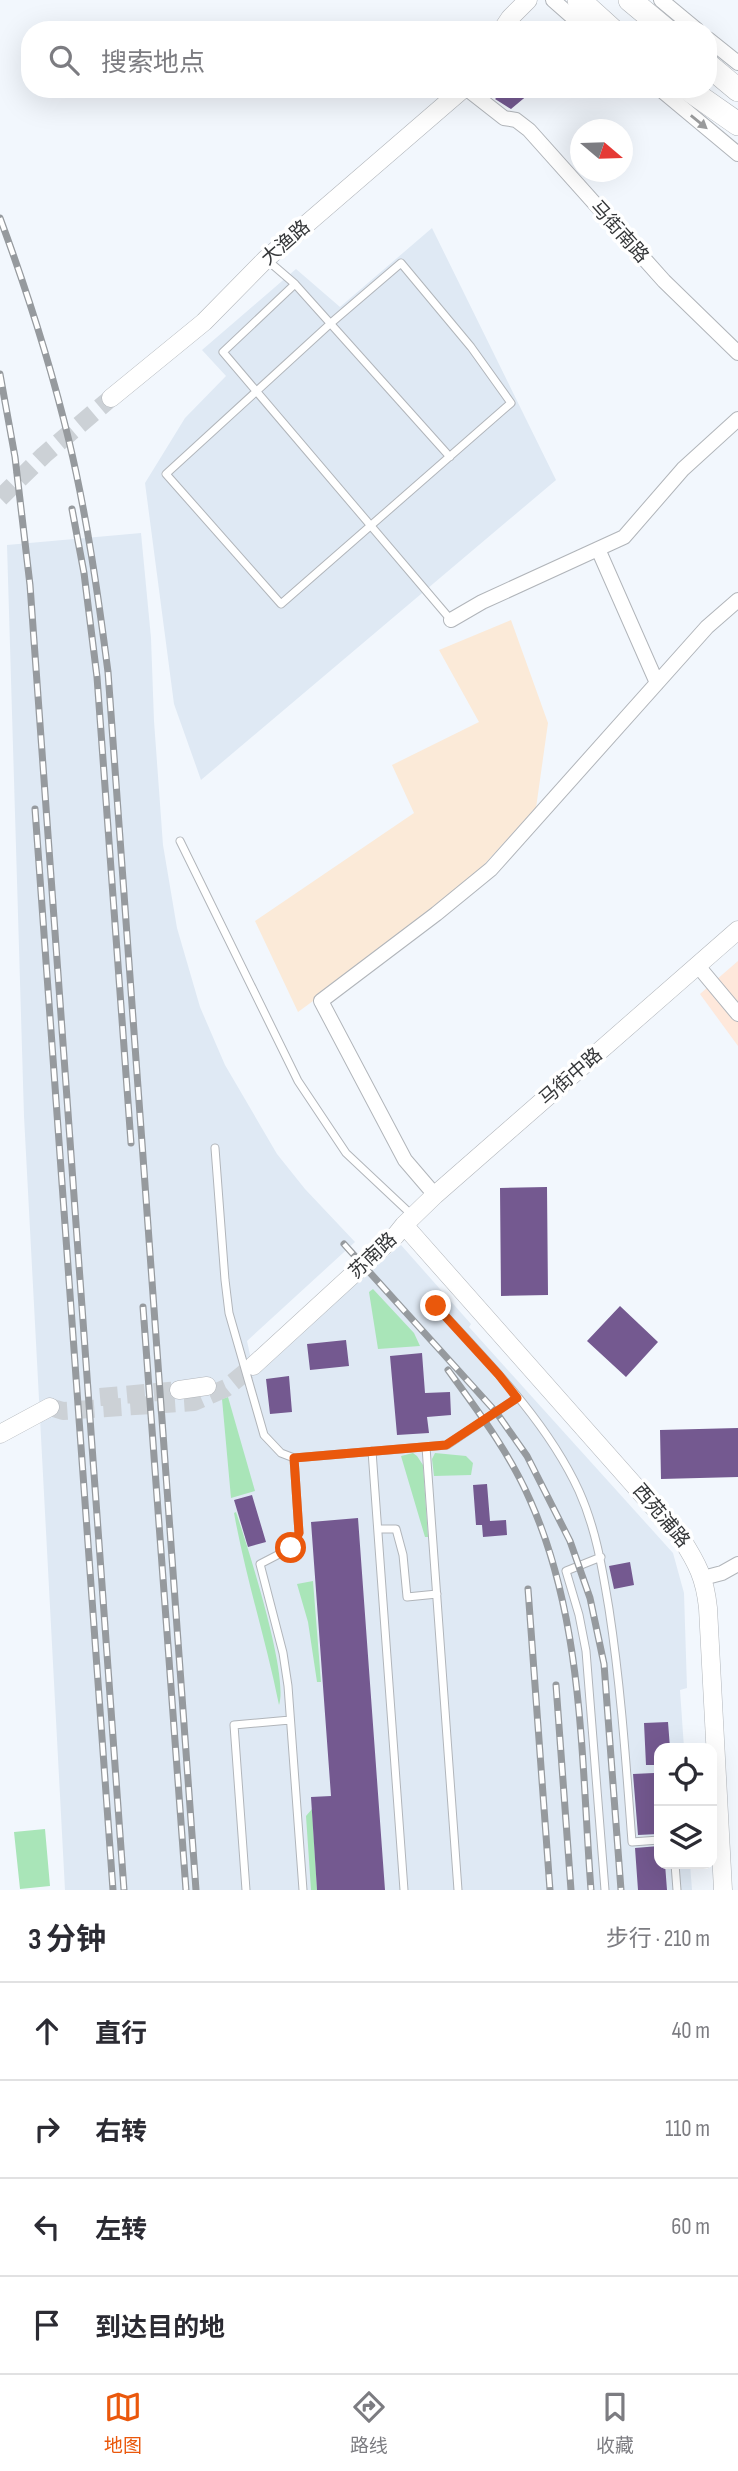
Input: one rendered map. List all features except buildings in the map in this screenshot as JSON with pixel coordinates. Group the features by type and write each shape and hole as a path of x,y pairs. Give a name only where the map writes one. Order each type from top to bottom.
{"main road":[{"path":"579,0 602,21"},
{"path":"630,0 655,21"},
{"path":"717,72 738,90"},
{"path":"701,98 738,124"}],"street":[{"path":"508,21 528,0"},
{"path":"553,0 578,21"},
{"path":"661,0 686,21"},
{"path":"717,46 738,63"},
{"name":"大渔路","path":"111,398 204,322 266,259 454,98"},
{"name":"马街南路","path":"477,98 503,118 516,120 529,130 664,281 738,353"},
{"path":"671,98 738,154"},
{"path":"451,620 482,602 624,537 683,469 738,419"},
{"path":"598,549 657,684"},
{"path":"435,1195 405,1160 321,1001 491,869 707,626 738,600"},
{"name":"马街中路","path":"409,1220 738,930"},
{"path":"698,966 738,1014"},
{"name":"苏南路","path":"251,1359 396,1236 409,1220"},
{"name":"西苑浦路","path":"409,1220 681,1538 696,1561 703,1578 708,1608 723,1890"},
{"path":"178,1390 207,1386"},
{"path":"0,1434 50,1407"},
{"path":"703,1578 722,1573 738,1564"}],"lane":[{"path":"266,259 295,284 450,457"},
{"path":"401,263 471,347 511,403 281,604 166,474 331,323 401,263"},
{"path":"295,284 223,352 451,620"},
{"path":"180,841 298,1081 346,1153 409,1220"},
{"path":"215,1148 229,1313 264,1435 271,1445 294,1458 446,1445 517,1398"},
{"path":"436,1306 517,1398 557,1451 578,1489 593,1526 601,1557 618,1665 632,1842 654,1840"},
{"path":"426,1447 458,1890"},
{"path":"372,1451 404,1890"},
{"path":"294,1458 299,1533 291,1548 260,1564 283,1653 303,1890"},
{"path":"378,1529 396,1529 403,1555 407,1598 437,1594"},
{"path":"601,1557 566,1571 586,1651 605,1890"},
{"path":"246,1890 234,1725 290,1720"},
{"path":"675,1869 677,1890"}],"shaded area":[{"path":"432,228 556,480 201,780 174,704 145,483 185,418 226,376 202,350 296,269 340,307"},
{"path":"141,533 151,638 163,845 177,928 200,1007 225,1065 277,1154 305,1189 355,1242 247,1341 254,1373 401,1245 471,1324 469,1327 673,1553 684,1593 687,1688 680,1690 684,1743 654,1743 654,1869 690,1869 692,1890 65,1890 24,1116 7,545"},
{"path":"511,620 548,723 536,808 480,869 410,930 298,1012 255,921 414,813 392,765 479,722 439,650"},
{"path":"738,961 738,1046 700,994"}],"green space":[{"path":"373,1289 414,1333 420,1346 378,1349 369,1292"},
{"path":"228,1397 255,1491 231,1498 222,1399"},
{"path":"413,1453 423,1465 428,1537 425,1537 401,1456"},
{"path":"435,1453 466,1456 473,1463 471,1475 434,1476 432,1459"},
{"path":"236,1512 273,1640 281,1690 279,1705 239,1538 234,1513"},
{"path":"313,1581 321,1682 317,1682 308,1622 297,1584"},
{"path":"312,1809 317,1890 311,1890 306,1816"},
{"path":"45,1829 50,1886 20,1889 14,1832"}],"tunnel":[{"path":"0,498 44,455 111,398"},
{"path":"50,1407 63,1411 194,1402 226,1388 253,1366"},
{"path":"100,1397 179,1390"}],"railway":[{"path":"0,218 38,329 69,441 92,556 108,672 196,1890"},
{"path":"0,374 15,457 30,585 124,1890"},
{"path":"72,509 84,573 97,677 131,1143"},
{"path":"35,809 113,1890"},
{"path":"344,1244 496,1412 527,1456 570,1541 590,1598 604,1664 621,1890"},
{"path":"143,1307 186,1890"},
{"path":"448,1370 513,1465 548,1546 561,1594 577,1692 591,1890"},
{"path":"528,1589 550,1890"},
{"path":"556,1685 571,1890"}],"route":[{"path":"291,1548 299,1533 294,1458 446,1445 517,1398 436,1306"}]}
